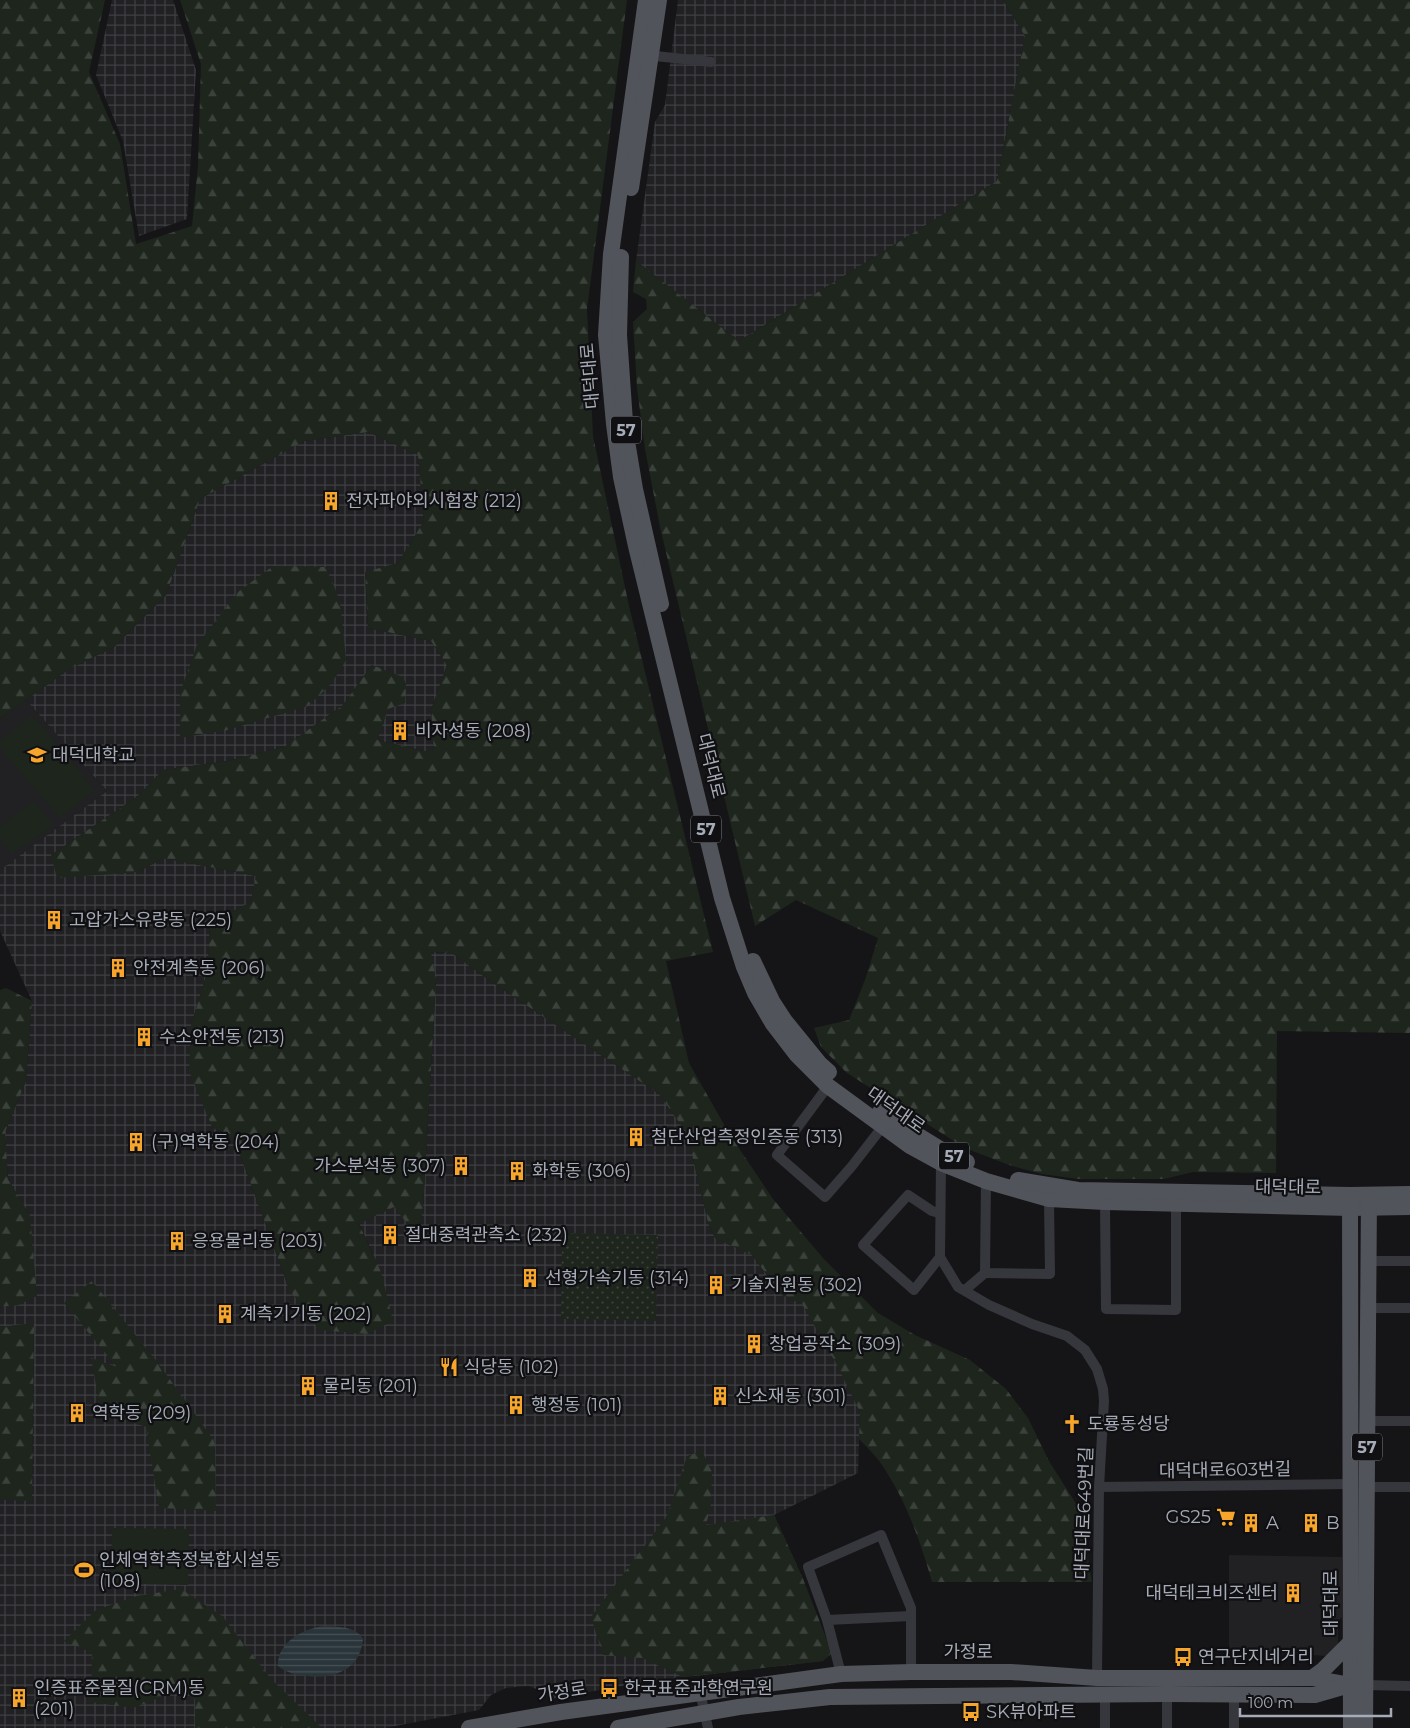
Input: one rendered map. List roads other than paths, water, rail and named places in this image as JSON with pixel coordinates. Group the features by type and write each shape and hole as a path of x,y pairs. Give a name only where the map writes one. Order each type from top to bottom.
{"main road":[{"name":"대덕대로","path":"646,0 646,55 621,254 619,335 624,418 636,489 658,590 741,929 772,1001 785,1021 820,1064 855,1096 950,1155 988,1171 1028,1182 1078,1190 1350,1202"},
{"name":"대덕대로","path":"659,0 646,55 610,254 606,335 614,424 621,477 640,565 722,898 737,946 756,993 773,1024 796,1054 828,1086 910,1146 941,1163 986,1181 1049,1199 1176,1204 1369,1202 1367,1421 1358,1486 1351,1642 1364,1728"},
{"path":"1369,1202 1410,1194"},
{"name":"대덕대로","path":"1350,1202 1358,1486 1358,1685 1351,1728"},
{"path":"1369,1202 1410,1207"},
{"path":"1312,1678 1323,1670 1351,1642"},
{"name":"가정로","path":"469,1728 515,1724 700,1692 842,1674 1011,1672 1097,1678 1312,1678 1358,1685"},
{"path":"618,1728 706,1721 739,1707 830,1697 1105,1694 1315,1695 1358,1685"}],"street":[{"path":"646,55 711,62"},
{"path":"828,1086 777,1155 825,1197 883,1126"},
{"path":"940,1214 932,1211 908,1195 863,1245 914,1290 940,1257 941,1163"},
{"path":"984,1273 986,1181"},
{"path":"964,1290 984,1273 1050,1274 1049,1199"},
{"path":"1105,1202 1106,1309 1176,1310 1176,1204"},
{"name":"대덕대로649번길","path":"940,1257 958,1287 989,1305 1032,1324 1067,1336 1085,1350 1097,1369 1103,1388 1104,1401 1099,1486 1097,1678"},
{"path":"1368,1262 1410,1261"},
{"path":"1368,1308 1410,1308"},
{"path":"1367,1421 1410,1421"},
{"name":"대덕대로603번길","path":"1099,1486 1410,1487"},
{"path":"842,1674 827,1620 808,1567 881,1535 911,1608 911,1672"},
{"path":"827,1620 911,1616"},
{"path":"1358,1685 1410,1686"},
{"path":"700,1692 706,1721"},
{"path":"1105,1694 1105,1728"},
{"path":"1167,1694 1167,1728"},
{"path":"1234,1694 1234,1728"}],"place":[{"name":"전자파야외시험장 (212)","path":"331,501"},
{"name":"비자성동 (208)","path":"400,731"},
{"name":"대덕대학교","path":"37,755"},
{"name":"고압가스유량동 (225)","path":"54,920"},
{"name":"안전계측동 (206)","path":"118,968"},
{"name":"수소안전동 (213)","path":"144,1037"},
{"name":"첨단산업측정인증동 (313)","path":"636,1137"},
{"name":"(구)역학동 (204)","path":"136,1142"},
{"name":"가스분석동 (307)","path":"461,1166"},
{"name":"화학동 (306)","path":"517,1171"},
{"name":"절대중력관측소 (232)","path":"390,1235"},
{"name":"응용물리동 (203)","path":"177,1241"},
{"name":"선형가속기동 (314)","path":"530,1278"},
{"name":"기술지원동 (302)","path":"716,1285"},
{"name":"계측기기동 (202)","path":"225,1314"},
{"name":"창업공작소 (309)","path":"754,1344"},
{"name":"식당동 (102)","path":"449,1367"},
{"name":"물리동 (201)","path":"308,1386"},
{"name":"신소재동 (301)","path":"720,1396"},
{"name":"행정동 (101)","path":"516,1405"},
{"name":"역학동 (209)","path":"77,1413"},
{"name":"도룡동성당","path":"1072,1424"},
{"name":"GS25","path":"1226,1517"},
{"name":"A","path":"1251,1523"},
{"name":"B","path":"1311,1523"},
{"name":"인체역학측정복합시설동 (108)","path":"84,1570"},
{"name":"대덕테크비즈센터","path":"1293,1593"},
{"name":"연구단지네거리","path":"1183,1657"},
{"name":"한국표준과학연구원","path":"609,1688"},
{"name":"인증표준물질(CRM)동 (201)","path":"19,1698"},
{"name":"SK뷰아파트","path":"971,1712"}]}
